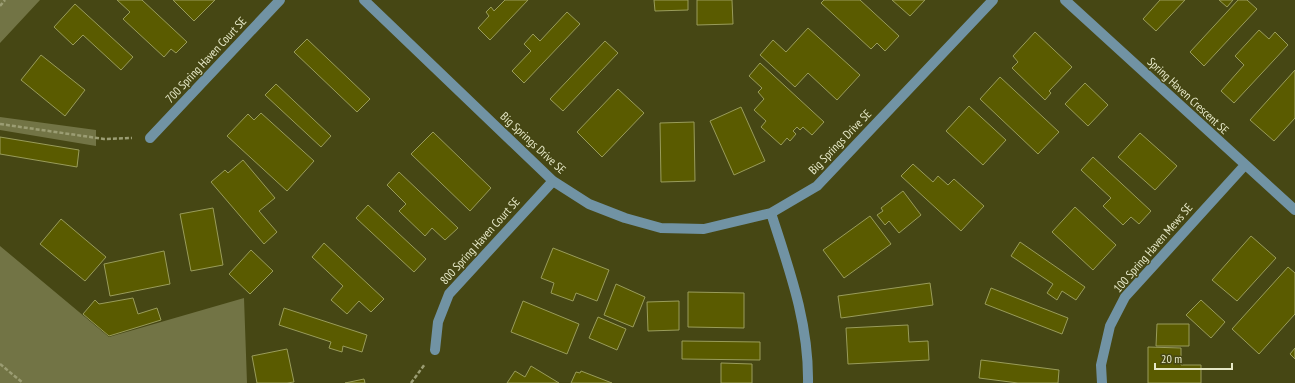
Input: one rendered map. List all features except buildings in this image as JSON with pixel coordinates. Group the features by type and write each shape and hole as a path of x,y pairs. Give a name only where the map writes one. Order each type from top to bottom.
{"street":[{"name":"700 Spring Haven Court SE","path":"150,138 280,0"},
{"name":"Big Springs Drive SE","path":"364,0 553,181 589,204 625,218 661,228 704,229 771,212 817,186 993,0"},
{"name":"Spring Haven Crescent SE","path":"1065,0 1295,210"},
{"name":"100 Spring Haven Mews SE","path":"1102,383 1101,366 1110,326 1125,297 1245,165"},
{"name":"800 Spring Haven Court SE","path":"435,350 438,322 449,294 553,181"},
{"path":"771,212 789,266 802,317 808,367 808,383"}],"path":[{"path":"0,6 6,0"},
{"path":"0,124 104,139 150,138"},
{"path":"411,383 435,350"},
{"path":"0,364 23,383"}],"green space":[{"path":"0,0 40,0 0,43"},
{"path":"0,117 96,130 96,146 0,130"},
{"path":"0,246 109,337 244,298 247,383 0,383"}]}
